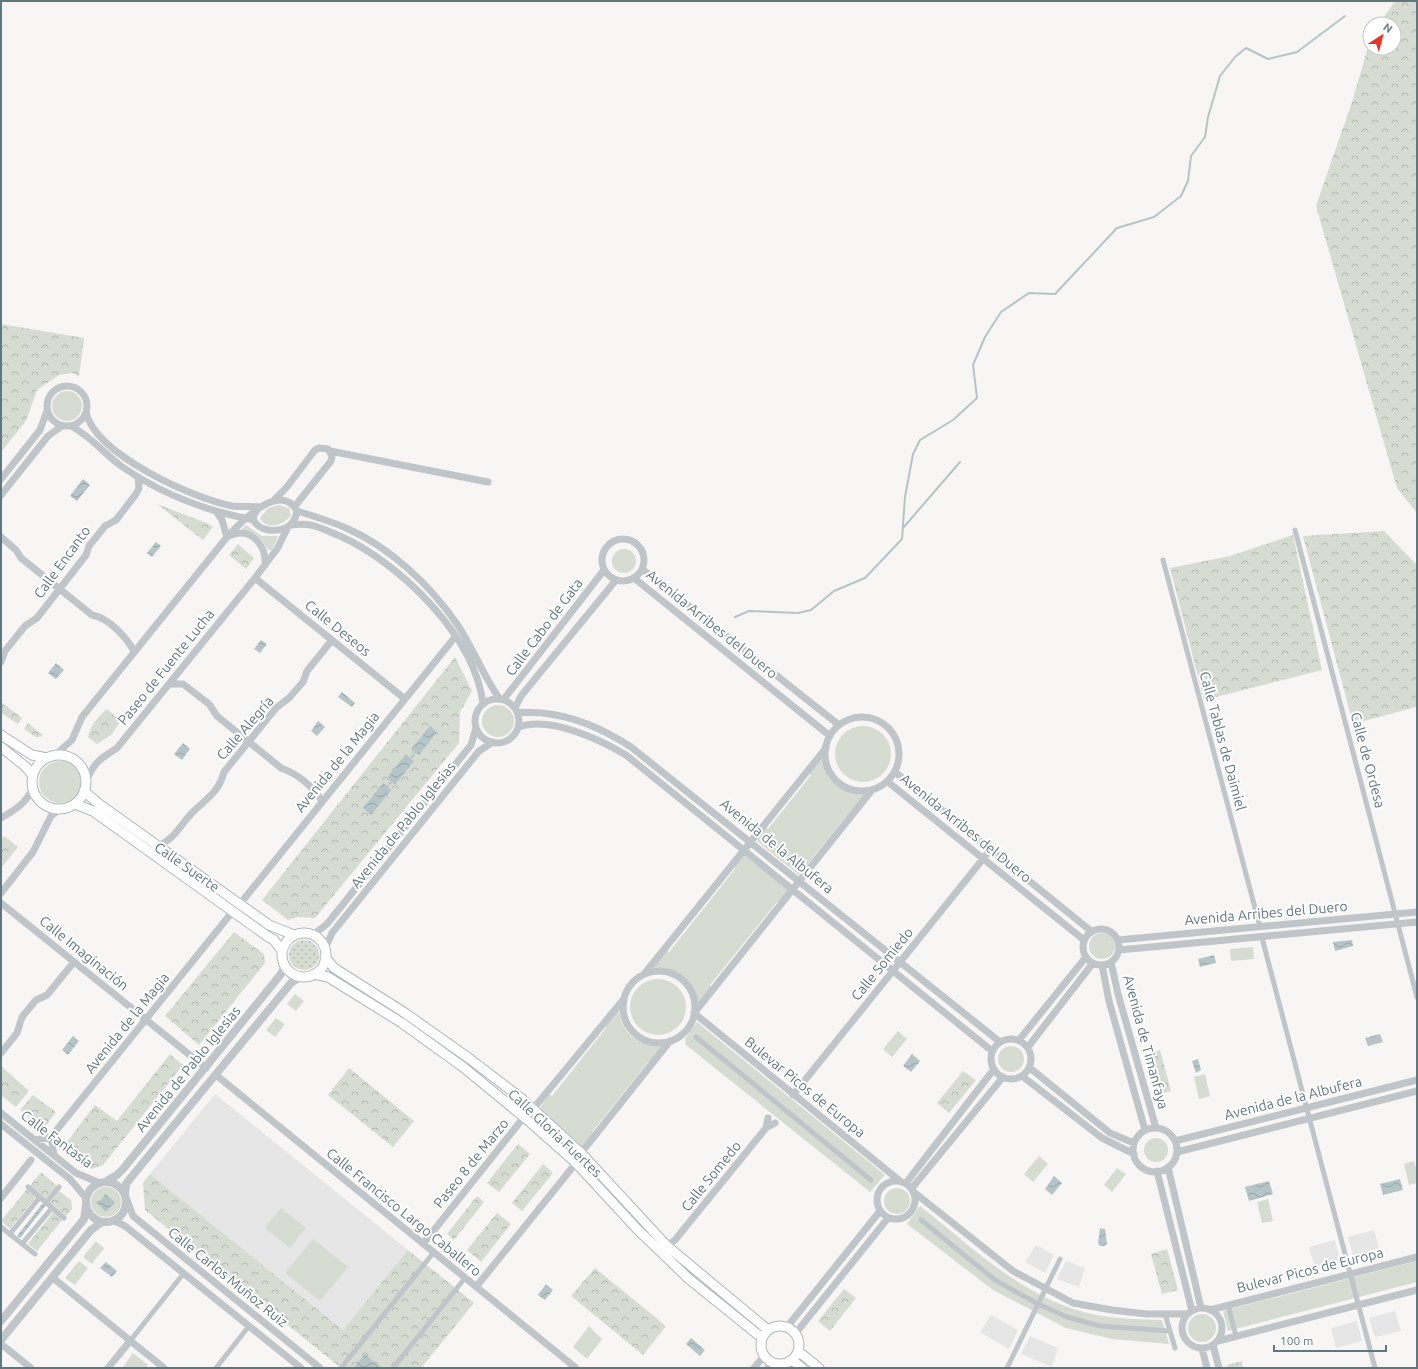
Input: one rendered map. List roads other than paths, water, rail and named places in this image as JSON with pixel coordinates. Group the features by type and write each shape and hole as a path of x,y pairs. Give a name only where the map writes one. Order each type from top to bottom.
{"main road":[{"path":"1,734 32,755 66,756 76,761 84,770 86,782 84,792 75,804 60,809 48,807 38,799 33,788 32,776 26,767 1,747"},
{"path":"32,776 37,766 51,756"},
{"name":"Calle Suerte","path":"84,792 269,925 294,935"},
{"name":"Calle Suerte","path":"75,804 93,811 274,940 282,951"},
{"path":"304,933 313,935 318,939 325,953 322,967 314,974 300,977 291,973 285,966 282,951 287,941 294,935 304,933"},
{"name":"Calle Gloria Fuertes","path":"325,953 334,968 405,1013 470,1058 533,1109 581,1153 670,1249 768,1330"},
{"name":"Calle Gloria Fuertes","path":"314,974 328,977 402,1023 463,1067 524,1117 576,1163 637,1229 684,1274 762,1338"},
{"path":"776,1326 787,1327 796,1334 799,1343 798,1351 792,1360 782,1364 770,1365 764,1356 762,1338 768,1330 776,1326"},
{"path":"798,1351 819,1368"},
{"path":"792,1360 802,1368"}],"street":[{"path":"1,479 40,430 47,411 49,397 53,392 58,388 72,386 83,394 88,406 83,419 71,426 62,426 53,420 47,411"},
{"path":"86,413 88,422 94,429 118,451 154,476 213,501 234,506 258,509"},
{"path":"1,495 48,436 62,426"},
{"path":"71,426 81,432 138,477 169,494 216,512 254,520 256,523 269,530 283,529 289,526 306,523 317,526 351,541 379,558 422,594 455,637 471,665 481,688 483,704"},
{"path":"51,756 72,740 82,717 227,537 246,518 258,509 273,501 286,488 315,450 324,448 330,451 488,482"},
{"path":"289,526 294,520 296,508 331,461 332,456 330,451"},
{"name":"Calle Encanto","path":"1,662 5,651 25,626 37,618 86,555 89,546 105,526 116,520 136,494 139,488 138,477"},
{"path":"273,501 282,500 296,508 347,528 370,541 400,562 427,587 457,624 501,699 517,710 519,727 516,733 506,741 493,742 486,740 476,728 476,715 483,704 493,699 501,699"},
{"path":"254,520 258,509"},
{"path":"216,512 222,520 227,537"},
{"name":"Paseo de Fuente Lucha","path":"86,782 91,769 97,761 117,748 255,578 277,549 289,526"},
{"name":"Calle de Ordesa","path":"1295,530 1417,997"},
{"path":"227,537 238,533 250,535 255,538 263,547 265,565"},
{"path":"1,537 16,550 21,558 92,615 100,616 127,639 134,651"},
{"path":"622,539 636,544 640,549 644,562 642,569 634,578 622,581 616,580 604,570 602,563 605,550 615,541 622,539"},
{"name":"Calle Tablas de Daimiel","path":"1164,560 1260,927"},
{"name":"Avenida Arribes del Duero","path":"642,569 839,725"},
{"name":"Calle Cabo de Gata","path":"501,699 604,570"},
{"name":"Calle Deseos","path":"255,578 405,699"},
{"name":"Avenida Arribes del Duero","path":"634,578 830,736"},
{"name":"Calle Cabo de Gata","path":"517,710 521,696 616,580"},
{"name":"Avenida de la Magia","path":"240,904 455,637"},
{"name":"Calle Alegría","path":"158,846 171,839 195,809 207,800 221,782 224,772 276,708 290,698 303,682 307,671 332,640"},
{"path":"169,684 183,684 209,704 217,716 281,768 292,772 315,790 322,801"},
{"name":"Avenida de la Albufera","path":"517,710 573,719 609,733 651,761 1000,1042"},
{"path":"533,1109 623,1000 630,985 645,973 826,748 830,736 839,725 850,718 862,716 875,719 886,725 895,735 899,747 899,760 895,772 888,782 872,790 860,791 848,788 838,782 828,766 826,748"},
{"name":"Avenida de la Albufera","path":"519,727 527,724 546,725 567,729 603,742 645,769 992,1051"},
{"name":"Avenida de Pablo Iglesias","path":"313,935 327,924 471,745 476,728"},
{"name":"Avenida de Pablo Iglesias","path":"325,953 332,933 479,751 493,742"},
{"name":"Avenida Arribes del Duero","path":"895,772 1091,932"},
{"name":"Avenida Arribes del Duero","path":"888,782 1084,940"},
{"path":"1,818 18,808 28,797 33,788"},
{"path":"581,1153 670,1041 687,1030 695,1012 872,790"},
{"path":"1,893 33,852 51,816 60,809"},
{"name":"Calle Somiedo","path":"793,1095 991,849"},
{"name":"Calle Imaginación","path":"1,903 206,1068"},
{"name":"Avenida de la Magia","path":"51,1137 233,911"},
{"name":"Avenida Arribes del Duero","path":"1118,940 1417,912"},
{"name":"Avenida Arribes del Duero","path":"1119,950 1262,938 1417,922"},
{"path":"1101,928 1107,929 1116,935 1119,950 1112,962 1102,965 1093,963 1086,957 1084,951 1084,940 1091,932 1101,928"},
{"path":"1262,938 1375,1368"},
{"path":"1019,1040 1086,957"},
{"path":"1,1053 17,1033 22,1018 36,1000 47,995 74,962"},
{"name":"Avenida de Timanfaya","path":"1112,962 1118,994 1156,1128"},
{"path":"1028,1047 1093,963"},
{"name":"Avenida de Timanfaya","path":"1102,965 1109,1001 1145,1130"},
{"name":"Avenida de Pablo Iglesias","path":"102,1182 117,1176 206,1068 275,981 285,966"},
{"path":"645,973 666,971 676,975 685,982 691,990 695,1012"},
{"name":"Avenida de Pablo Iglesias","path":"126,1197 126,1184 291,983 300,977"},
{"path":"623,1000 623,1011 626,1021 631,1030 639,1037 649,1042 660,1043 670,1041"},
{"name":"Bulevar Picos de Europa","path":"695,1012 793,1095 903,1182"},
{"name":"Bulevar Picos de Europa","path":"696,1037 871,1180"},
{"path":"1012,1038 1019,1040 1028,1047 1031,1057 1030,1068 1022,1076 1009,1079 1003,1077 994,1069 991,1057 992,1051 1000,1042 1012,1038"},
{"path":"1030,1068 1110,1132 1134,1143"},
{"path":"903,1182 994,1069"},
{"name":"Calle Francisco Largo Caballero","path":"216,1075 576,1368"},
{"path":"1022,1076 1102,1138 1134,1154"},
{"path":"1003,1077 913,1190 916,1205 907,1217 895,1220 888,1218 880,1211 877,1206 877,1195 881,1188 889,1182 903,1182 913,1190 1013,1271 1073,1303 1112,1310 1165,1314 1190,1312 1202,1308 1210,1310 1220,1319 1222,1331 1215,1343 1219,1368"},
{"name":"Avenida de la Albufera","path":"1175,1142 1417,1080"},
{"name":"Avenida de la Albufera","path":"1177,1152 1417,1091"},
{"name":"Calle Fantasía","path":"1,1113 76,1172 102,1182"},
{"name":"Paseo 8 de Marzo","path":"423,1244 524,1117"},
{"path":"766,1128 768,1118"},
{"name":"Calle Somedo","path":"670,1249 675,1240 766,1128 775,1123"},
{"name":"Calle Fantasía","path":"1,1124 77,1185 86,1202"},
{"path":"1156,1128 1168,1132 1175,1142 1177,1152 1175,1158 1168,1167 1157,1171 1150,1171 1140,1165 1134,1154 1134,1143 1140,1134 1145,1130 1156,1128"},
{"path":"35,1140 51,1137 54,1155"},
{"path":"1,1198 30,1160 30,1147"},
{"path":"30,1160 46,1160"},
{"path":"476,1287 576,1163"},
{"path":"1168,1167 1202,1308"},
{"path":"1157,1171 1190,1312 1182,1324 1183,1336 1192,1346 1202,1349 1236,1336 1417,1290"},
{"path":"1,1321 84,1218 86,1202 93,1186 102,1182 113,1183 120,1187 126,1197 124,1212 115,1221 102,1222 95,1219 89,1214 86,1202"},
{"path":"46,1203 59,1187"},
{"path":"28,1188 64,1218"},
{"path":"10,1234 40,1197"},
{"name":"Calle Carlos Muñoz Ruiz","path":"126,1197 133,1216 320,1368"},
{"path":"22,1244 52,1208"},
{"path":"787,1327 880,1211"},
{"path":"796,1334 888,1218"},
{"path":"921,1220 995,1280 1038,1304 1067,1317 1100,1326 1135,1330 1170,1331"},
{"name":"Calle Carlos Muñoz Ruiz","path":"115,1221 125,1226 301,1368"},
{"path":"1,1340 91,1230 102,1222"},
{"path":"1,1227 35,1254"},
{"path":"341,1368 434,1252"},
{"name":"Bulevar Picos de Europa","path":"1210,1310 1417,1257"},
{"path":"1007,1368 1060,1258"},
{"path":"108,1368 184,1273"},
{"path":"53,1278 164,1368"},
{"path":"393,1368 465,1278"},
{"path":"1228,1305 1236,1336"},
{"path":"1165,1314 1175,1348"},
{"path":"216,1368 249,1326"},
{"path":"1,1344 31,1368"},
{"path":"1202,1349 1207,1368"},
{"path":"754,1368 764,1356"}],"water":[{"path":"83,479 90,485 77,501 70,496"},
{"path":"156,542 161,546 152,557 147,553"},
{"path":"261,640 267,644 260,653 254,649"},
{"path":"56,663 64,670 56,679 48,673"},
{"path":"342,692 355,703 352,707 338,697"},
{"path":"318,721 325,727 317,736 311,731"},
{"path":"430,726 437,732 419,755 416,753 411,759 414,761 395,785 392,782 388,787 391,790 371,815 363,808 383,783 387,786 391,781 387,778 406,754 410,758 415,752 411,749"},
{"path":"183,743 190,749 182,760 174,754"},
{"path":"1352,940 1353,946 1335,951 1333,942"},
{"path":"1214,955 1216,963 1200,967 1198,959"},
{"path":"1380,1034 1383,1042 1368,1046 1365,1038"},
{"path":"73,1036 79,1041 68,1055 62,1050"},
{"path":"912,1054 920,1061 911,1072 903,1066"},
{"path":"1198,1059 1201,1070 1196,1073 1192,1061"},
{"path":"1054,1176 1062,1183 1052,1195 1045,1189"},
{"path":"1400,1179 1403,1190 1383,1195 1380,1184"},
{"path":"1269,1181 1273,1194 1249,1201 1245,1187"},
{"path":"105,1194 115,1202 106,1212 96,1202 101,1200"},
{"path":"43,1203 46,1205 20,1238 17,1236"},
{"path":"1100,1228 1105,1229 1107,1244 1104,1246 1100,1246 1098,1243"},
{"path":"106,1262 117,1271 112,1277 100,1268"},
{"path":"546,1284 553,1290 545,1300 538,1295"},
{"path":"691,1338 705,1350 700,1356 686,1344"},
{"path":"365,1354 381,1368 353,1368"}],"waterway":[{"path":"735,617 749,611 798,613 811,610 834,591 865,578 902,539 905,497 913,454 920,440 953,420 977,398 973,365 985,337 1001,312 1029,293 1055,294 1117,228 1154,217 1181,196 1188,181 1191,156 1205,137 1208,117 1220,76 1235,57 1246,48 1268,59 1297,52 1345,16"},
{"path":"903,528 960,462"}]}
